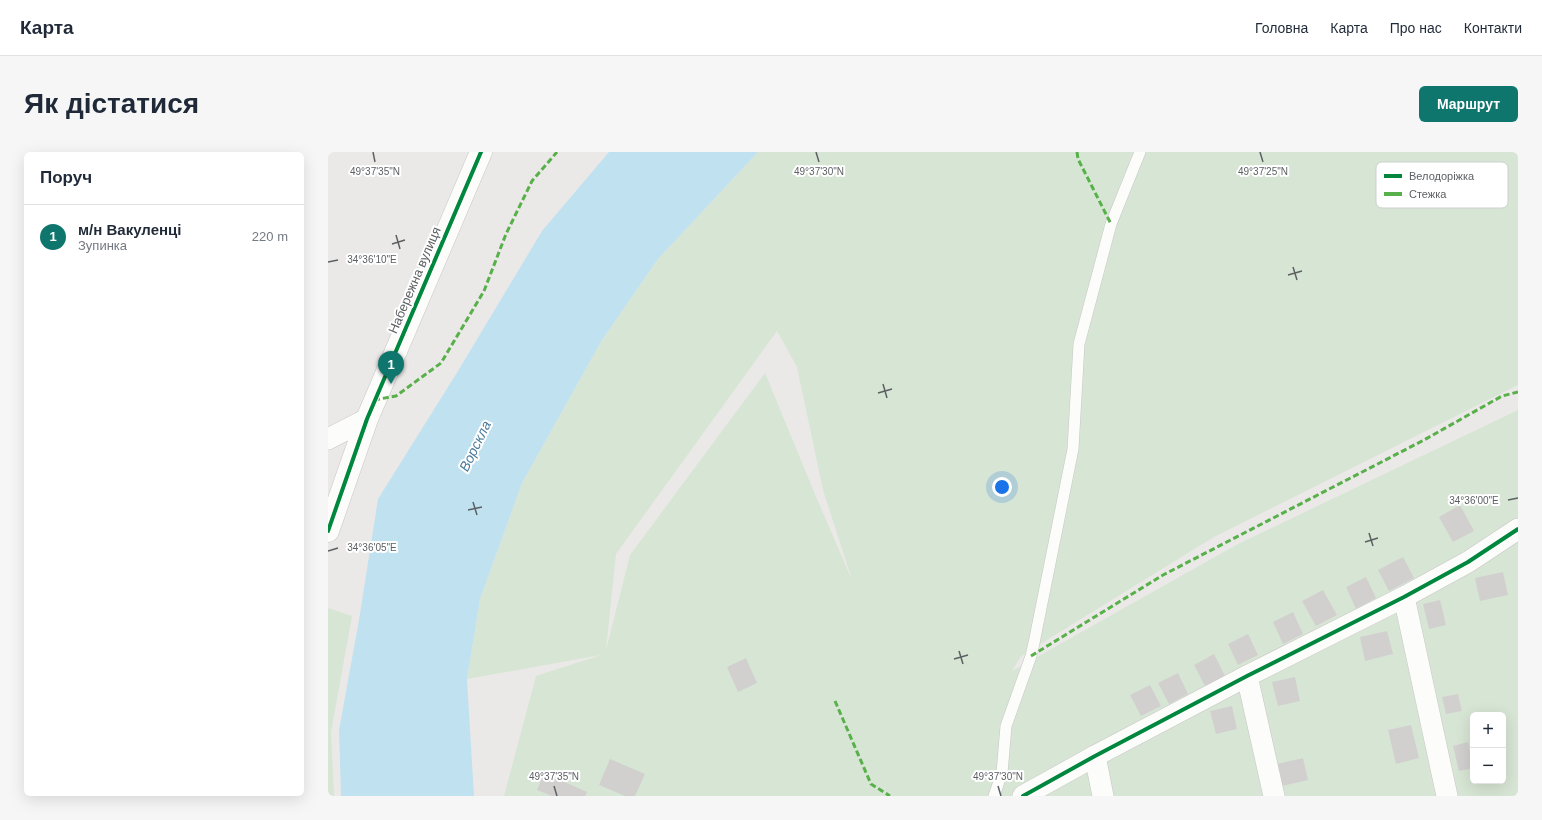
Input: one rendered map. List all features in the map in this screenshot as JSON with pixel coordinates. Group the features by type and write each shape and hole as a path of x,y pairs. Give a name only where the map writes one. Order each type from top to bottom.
{"street":[{"name":"Набережна вулиця","path":"328,530 367,419 481,152"},
{"path":"328,439 367,419"},
{"path":"1024,796 1094,756 1247,676 1404,597 1468,562 1518,529"},
{"path":"1404,597 1446,796"},
{"path":"1247,676 1274,796"},
{"path":"1094,756 1103,796"}],"lane":[{"path":"994,796 1002,773 1006,726 1031,656 1034,643 1073,450 1079,344 1110,224 1140,152"}],"green space":[{"path":"758,152 1518,152 1518,385 1214,537 1021,656 1012,671 1238,544 1518,410 1518,796 504,796 536,676 601,655 467,679 480,599 522,483 602,340 658,259","holes":["777,331 797,367 823,490 852,580 765,373 630,555 606,650 616,554"]},
{"path":"328,608 352,616 331,732 334,796 328,796"}],"water":[{"name":"Ворскла","path":"609,152 758,152 658,259 602,340 522,483 480,599 467,679 474,796 341,796 339,730 359,620 378,499 458,371 542,231"}],"building":[{"path":"1460,505 1474,531 1453,542 1439,517"},
{"path":"1403,557 1414,578 1389,591 1378,570"},
{"path":"1503,572 1508,595 1480,601 1475,578"},
{"path":"1366,577 1376,598 1356,609 1346,587"},
{"path":"1323,590 1337,615 1316,626 1302,601"},
{"path":"1440,600 1446,625 1429,629 1423,604"},
{"path":"1293,612 1303,634 1283,644 1273,622"},
{"path":"1387,631 1393,654 1365,661 1360,637"},
{"path":"1248,634 1258,655 1238,665 1228,644"},
{"path":"1214,654 1225,676 1205,686 1194,665"},
{"path":"746,658 757,683 738,692 727,667"},
{"path":"1178,673 1188,694 1169,704 1158,683"},
{"path":"1295,677 1300,701 1278,706 1272,682"},
{"path":"1150,685 1161,706 1141,716 1130,695"},
{"path":"1458,694 1462,711 1446,714 1442,697"},
{"path":"1232,706 1237,729 1216,734 1210,711"},
{"path":"1411,725 1419,758 1396,764 1388,730"},
{"path":"1468,742 1470,752 1470,769 1459,771 1453,746"},
{"path":"1303,758 1308,780 1282,786 1277,764"},
{"path":"610,759 645,774 635,796 625,796 599,785"},
{"path":"544,773 587,792 585,796 552,796 537,790"}],"marked path":[{"path":"374,400 396,396 441,363 484,291 506,234 532,181 557,152"},
{"path":"1077,152 1078,159 1111,224"},
{"path":"1031,656 1163,575 1424,440 1502,396 1518,392"},
{"path":"835,701 871,784 890,796"}],"cycle path":[{"path":"328,531 367,419 481,152"},
{"path":"1023,796 1095,756 1247,676 1404,597 1468,562 1518,529"}],"place":[{"name":"м/н Вакуленці","path":"391,384"}]}
